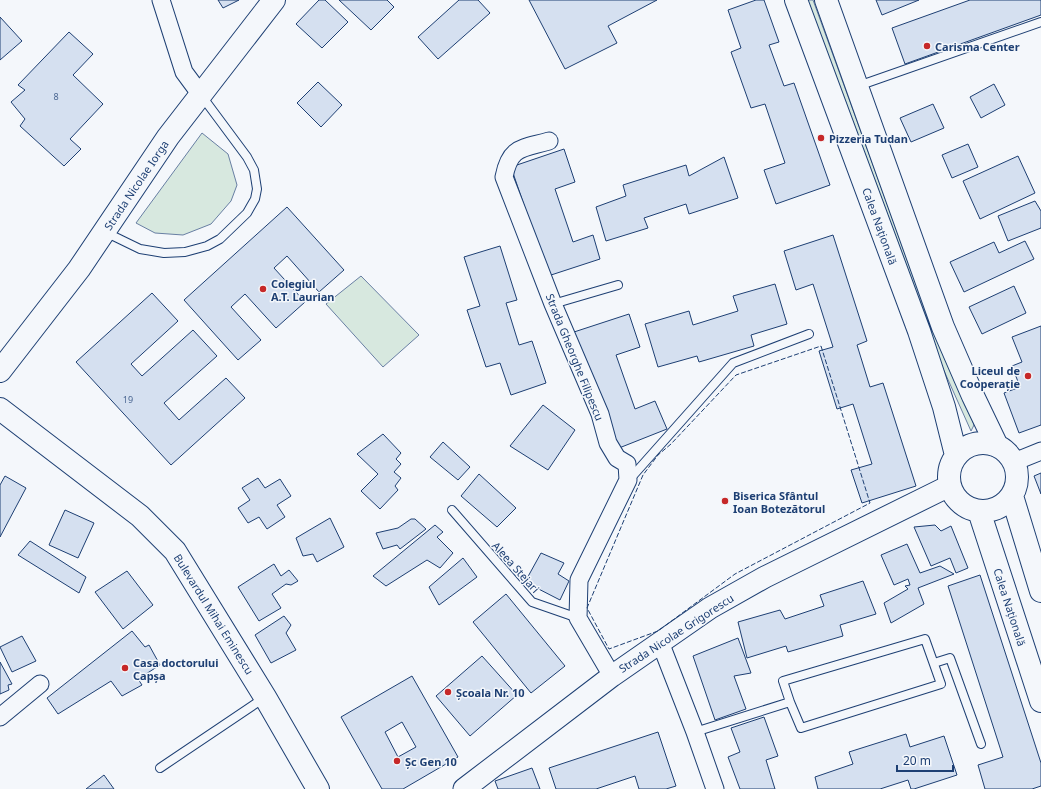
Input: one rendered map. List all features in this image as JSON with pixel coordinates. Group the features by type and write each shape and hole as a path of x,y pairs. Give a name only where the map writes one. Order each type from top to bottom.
{"main road":[{"name":"Strada Nicolae Iorga","path":"0,371 78,269 168,137 274,0"},
{"name":"Calea Națională","path":"796,0 919,331 944,407 956,455"},
{"path":"826,0 943,327 997,446"},
{"name":"Bulevardul Mihai Eminescu","path":"0,409 140,516 175,551 265,697 318,789"},
{"path":"986,443 997,446 1007,453 1014,462 1017,473 1016,485 1012,496 1004,504 994,510 972,510 962,505 954,497 949,486 948,476 950,465 956,455 965,448 975,444 986,443"},
{"path":"1012,496 1041,591"},
{"name":"Calea Națională","path":"979,511 1041,701"}],"street":[{"path":"161,0 184,72 201,95"},
{"name":"Strada Gheorghe Filipescu","path":"549,141 511,154 506,166 504,177 553,304 600,414 608,444 617,458 627,464 628,480"},
{"path":"1014,462 1041,451"},
{"path":"612,676 578,618 579,580 628,480"},
{"name":"Strada Nicolae Grigorescu","path":"474,786 612,676 710,608 765,577 949,486"},
{"path":"660,642 695,732 715,789"},
{"path":"0,717 40,684"}],"lane":[{"path":"857,86 1041,22"},
{"path":"104,232 140,249 164,253 185,252 207,246 220,239 246,213 255,199 257,189 254,170 201,95"},
{"path":"553,304 618,285"},
{"path":"628,480 733,362 809,334"},
{"name":"Aleea Stejari","path":"452,510 532,602 578,618"},
{"path":"925,639 941,684 801,728 790,702 783,681 925,639"},
{"path":"934,663 950,658 981,744"},
{"path":"160,768 265,697"},
{"path":"695,732 790,702"}],"shaded area":[{"path":"804,0 813,0 893,220 961,386 974,425 971,431 928,335"},
{"path":"202,133 228,154 237,185 231,201 211,224 183,235 155,233 136,223"},
{"path":"361,276 419,335 383,367 326,304"}],"building":[{"path":"218,0 239,0 223,8"},
{"path":"319,0 325,0 348,22 322,48 296,24"},
{"path":"339,0 387,0 394,7 371,30"},
{"path":"459,0 478,0 490,13 438,59 418,37"},
{"path":"529,0 657,0 608,26 617,43 565,69"},
{"path":"756,0 764,0 779,42 769,45 784,86 794,83 830,185 776,204 764,170 785,163 765,104 751,108 731,52 741,48 728,10"},
{"path":"876,0 919,0 882,15"},
{"name":"Carisma Center","path":"970,0 1041,0 1041,15 905,64 892,28"},
{"path":"0,17 22,41 0,60"},
{"path":"69,32 93,54 73,75 103,104 70,139 81,149 64,166 20,126 25,119 11,102 25,90 18,85"},
{"path":"318,82 342,105 321,127 297,103"},
{"path":"994,84 1005,105 981,118 970,97"},
{"path":"933,104 944,128 911,142 900,118"},
{"path":"968,144 978,167 952,178 942,155"},
{"path":"564,149 575,182 555,189 573,242 593,235 600,259 548,276 511,167"},
{"path":"1018,156 1035,193 980,219 963,181"},
{"path":"724,157 738,198 689,214 686,204 644,218 648,228 606,241 596,207 626,196 623,185 686,165 689,176"},
{"path":"1035,201 1041,211 1041,228 1008,241 998,216"},
{"path":"287,207 344,270 319,292 287,256 274,268 305,302 276,328 245,294 231,307 261,340 238,360 184,300"},
{"path":"833,235 867,341 857,345 870,387 883,383 916,486 862,503 851,470 872,464 853,404 837,409 819,351 833,347 813,284 796,290 784,251"},
{"path":"1025,241 1034,259 964,292 950,262 994,242 999,253"},
{"path":"500,246 517,300 506,303 519,345 532,341 546,383 511,395 500,363 486,367 467,310 480,306 464,257"},
{"path":"775,284 787,324 751,335 754,346 699,362 697,356 658,367 645,324 689,311 693,325 738,311 733,296"},
{"path":"1014,286 1026,313 982,334 969,307"},
{"path":"152,293 178,321 131,364 142,376 193,330 217,356 164,403 179,420 226,378 245,398 171,465 76,362"},
{"path":"629,314 640,347 616,355 635,409 655,401 667,429 614,450 574,332"},
{"name":"Liceul de Cooperație","path":"1041,326 1041,425 1019,433 1004,393 1020,387 1012,366 1022,362 1012,337"},
{"path":"543,405 575,430 548,470 510,446"},
{"path":"383,434 401,453 396,459 401,464 394,472 401,478 395,486 398,490 380,509 361,491 378,474 357,454"},
{"path":"443,442 470,467 458,480 430,457"},
{"path":"1041,473 1041,494 1034,476"},
{"path":"479,474 516,508 497,527 461,496"},
{"path":"5,476 26,488 0,537 0,485"},
{"path":"258,478 265,488 280,479 291,496 277,505 285,517 267,529 259,517 248,523 238,508 250,500 242,488"},
{"path":"65,510 94,523 78,558 49,545"},
{"path":"330,518 344,547 317,562 313,554 303,556 296,538"},
{"path":"411,519 415,519 426,529 400,549 397,545 383,549 376,533 398,528"},
{"path":"435,525 443,532 437,537 453,553 440,568 427,560 386,586 373,576"},
{"path":"935,525 941,531 951,526 968,568 956,573 950,558 931,566 914,527"},
{"path":"30,541 86,577 79,593 18,555"},
{"path":"907,544 920,573 940,566 954,574 918,588 924,604 891,623 884,603 908,589 905,586 910,585 908,579 894,585 881,555"},
{"path":"541,553 564,563 558,574 569,581 560,600 525,582"},
{"path":"463,558 477,577 439,605 429,587"},
{"path":"274,564 281,576 289,570 298,581 291,585 286,584 272,594 281,608 259,621 238,587"},
{"path":"127,571 153,605 123,629 95,592"},
{"path":"980,575 1041,763 1041,786 1032,789 985,789 978,765 1003,757 948,586"},
{"path":"863,581 876,614 840,625 843,636 788,652 786,646 747,658 738,622 780,610 785,619 824,606 820,595"},
{"path":"506,594 565,666 531,693 473,622"},
{"path":"284,616 291,625 286,633 296,650 271,663 255,635"},
{"path":"132,631 145,647 149,645 160,665 138,679 142,685 122,696 111,681 58,714 47,698"},
{"path":"22,636 36,661 12,672 0,647"},
{"path":"738,638 751,673 734,676 746,709 715,720 693,656"},
{"path":"482,656 517,695 470,736 436,696"},
{"path":"0,662 12,684 8,685 9,690 0,694"},
{"path":"412,676 458,757 403,789 382,789 341,717","holes":["402,722 416,747 398,757 385,732"]},
{"path":"764,717 778,756 766,760 775,789 740,789 728,757 740,752 731,728"},
{"path":"658,732 676,786 666,789 639,789 635,776 596,789 556,789 549,768"},
{"path":"906,734 910,747 944,736 957,775 914,789 911,789 908,780 880,789 818,789 815,777 853,764 849,752"},
{"path":"532,768 540,789 498,789 495,781"},
{"path":"104,775 114,789 86,789"}],"fence":[{"path":"821,346 870,503 735,574 658,631 609,649 587,608 643,475 658,455 671,444 736,375 821,346"}],"place":[{"name":"Carisma Center","path":"927,46"},
{"name":"Pizzeria Tudan","path":"821,138"},
{"name":"Colegiul A.T. Laurian","path":"263,289"},
{"name":"Liceul de Cooperație","path":"1028,376"},
{"name":"Biserica Sfântul Ioan Botezătorul","path":"725,501"},
{"name":"Casa doctorului Capșa","path":"125,668"},
{"name":"Școala Nr. 10","path":"448,692"},
{"name":"Șc Gen 10","path":"397,761"}]}
